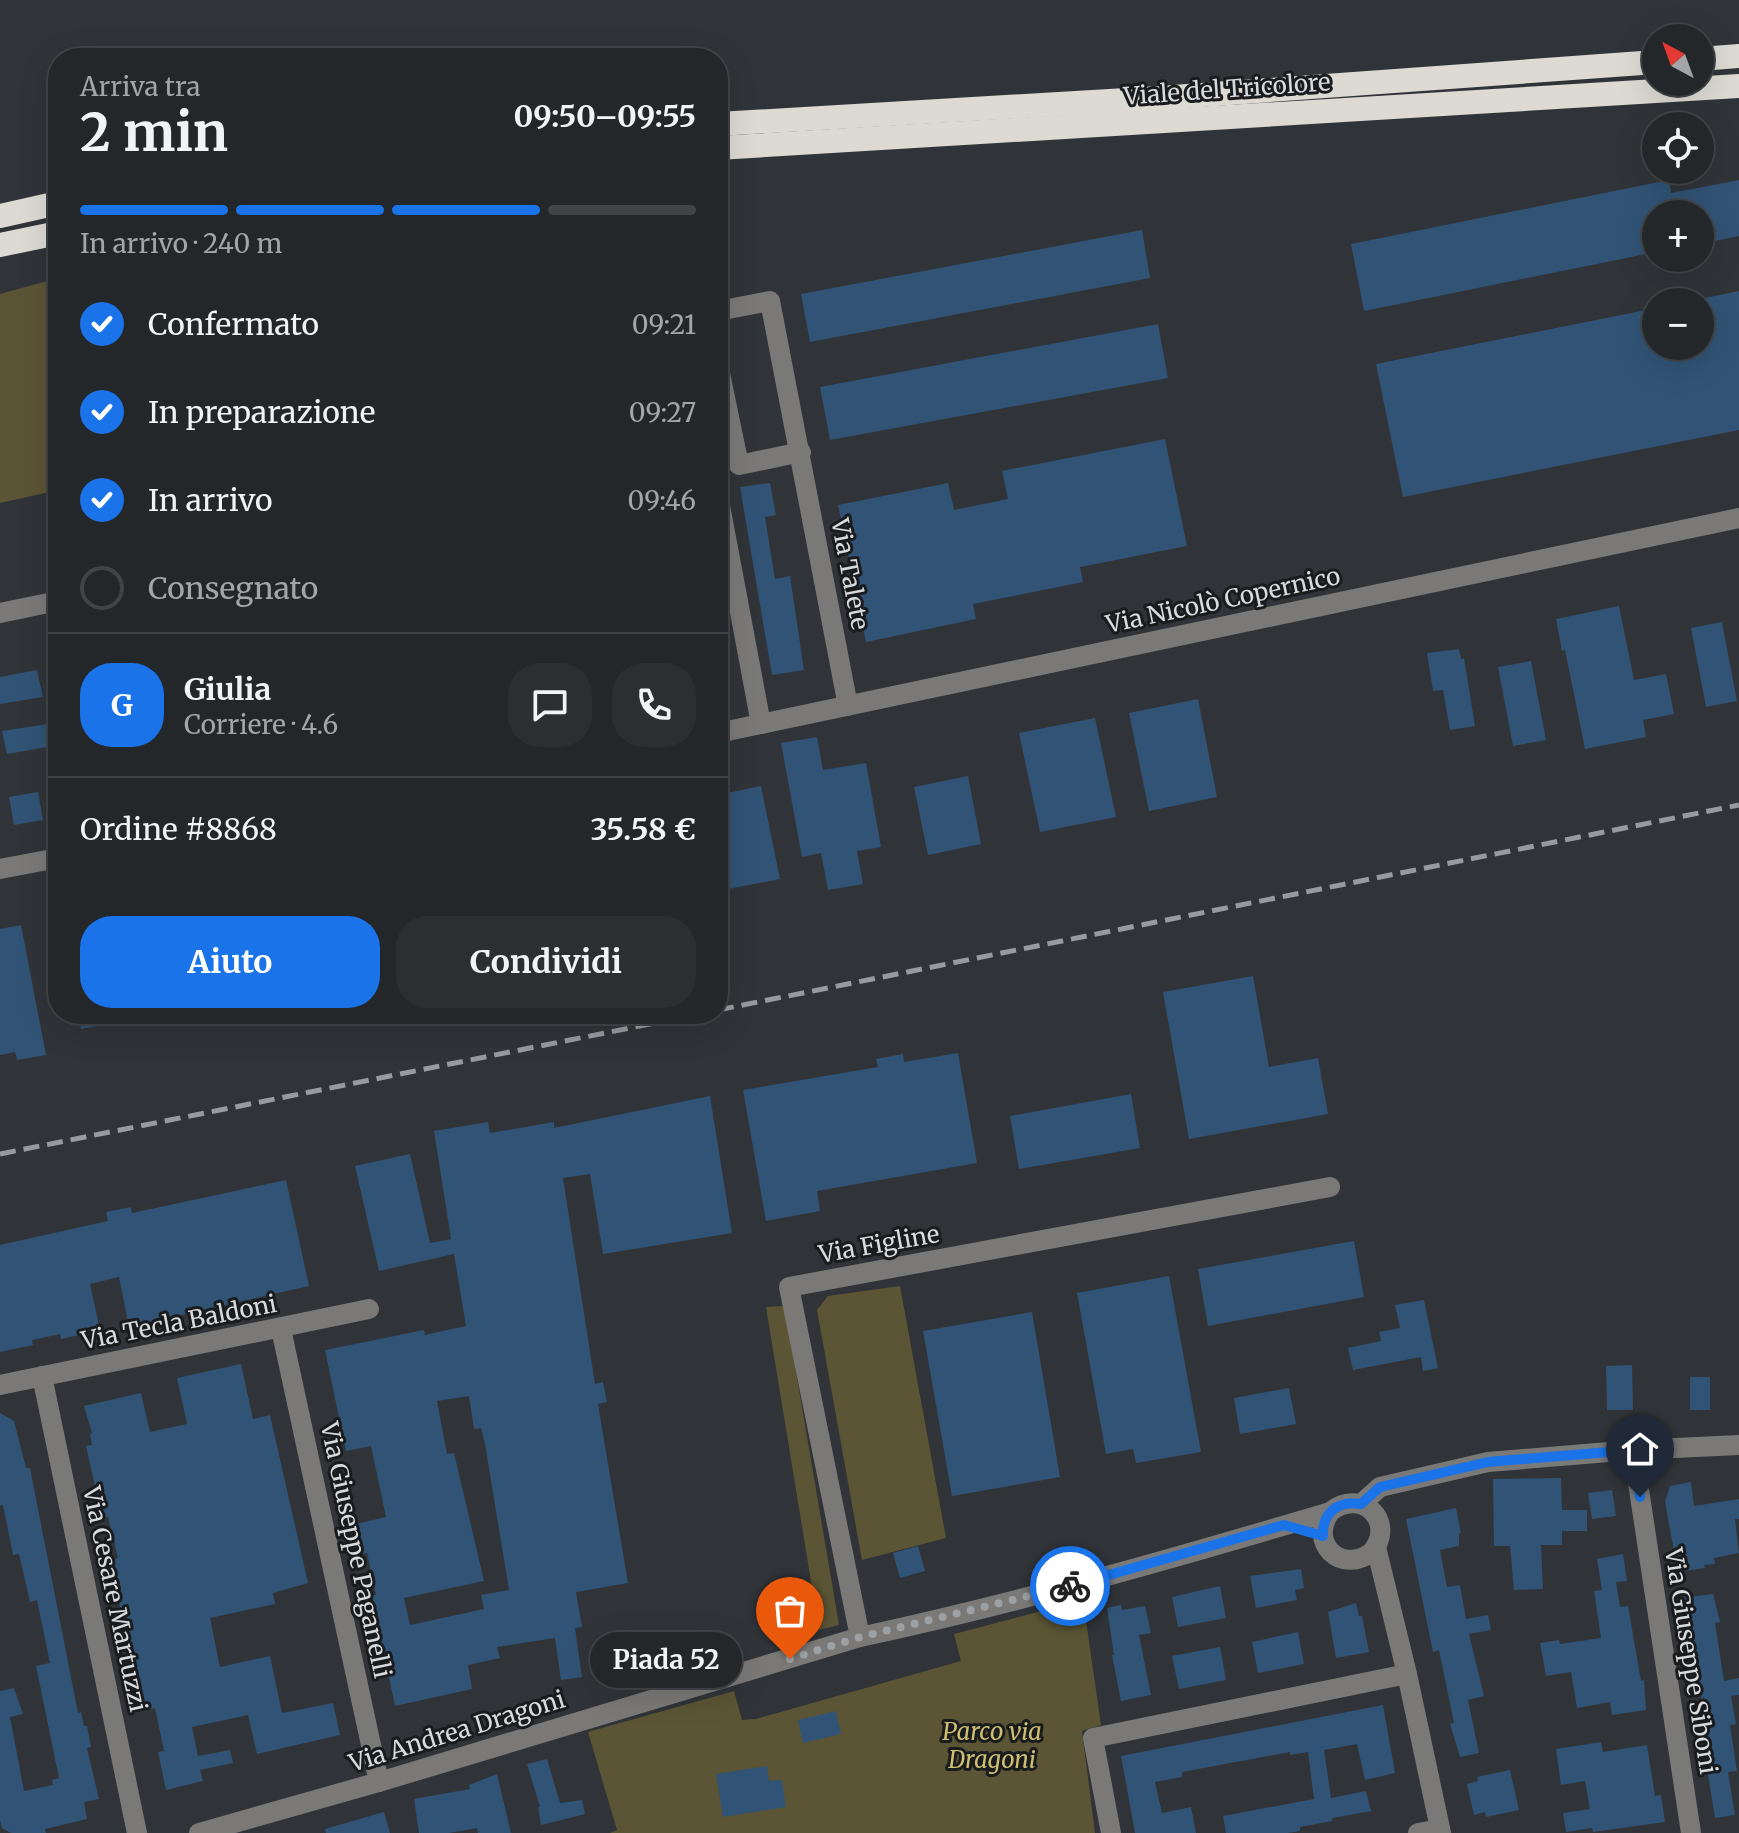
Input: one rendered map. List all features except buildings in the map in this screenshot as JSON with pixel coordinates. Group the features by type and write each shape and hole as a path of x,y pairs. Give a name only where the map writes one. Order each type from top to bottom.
{"highway":[{"path":"1714,58 1739,56"},
{"name":"Viale del Tricolore","path":"728,147 1162,110 1214,92 1642,63"},
{"name":"Viale del Tricolore","path":"728,124 1162,110 1214,117 1739,86"},
{"path":"0,216 48,205"},
{"path":"0,245 48,235"}],"street":[{"name":"Via Talete","path":"728,309 770,301 848,706"},
{"path":"728,412 739,465 801,452"},
{"name":"Via Nicolò Copernico","path":"728,731 1739,518"},
{"path":"728,548 761,724"},
{"path":"0,613 48,603"},
{"path":"0,869 48,860"},
{"name":"Via Figline","path":"860,1637 789,1287 1330,1187"},
{"name":"Via Tecla Baldoni","path":"0,1385 369,1309"},
{"name":"Via Giuseppe Paganelli","path":"281,1329 379,1782"},
{"name":"Via Cesare Martuzzi","path":"42,1376 137,1833"},
{"path":"1361,1504 1380,1487 1488,1462 1739,1445"},
{"name":"Via Giuseppe Siboni","path":"1633,1450 1691,1833"},
{"path":"1352,1561 1366,1557 1376,1547 1381,1533 1378,1519 1369,1508 1344,1503 1330,1512 1324,1523 1325,1544 1336,1557 1352,1561 1387,1586"},
{"name":"Via Andrea Dragoni","path":"199,1833 229,1829 860,1637 1083,1583 1330,1512"},
{"path":"1284,1525 1323,1536"},
{"path":"1376,1547 1441,1831 1418,1833"},
{"path":"1111,1833 1093,1738 1407,1674"}],"green space":[{"path":"48,281 48,492 0,503 0,294"},
{"path":"900,1286 946,1538 862,1560 817,1310 828,1296"},
{"path":"783,1306 839,1625 819,1630 766,1307"},
{"name":"Parco via Dragoni","path":"1083,1600 1101,1725 1082,1731 1095,1833 610,1833 617,1830 588,1732 734,1691 742,1720 756,1719 961,1661 954,1634"}],"railway":[{"path":"728,1008 1739,805"},
{"path":"0,1154 650,1024"}],"way so far":[{"path":"790,1659 860,1637 1070,1586"}],"place":[{"name":"Piada 52","path":"790,1659"}],"route":[{"path":"1070,1586 1284,1525 1323,1536 1326,1517 1337,1506 1353,1502 1361,1504 1380,1487 1488,1462 1633,1450 1640,1497"}]}
